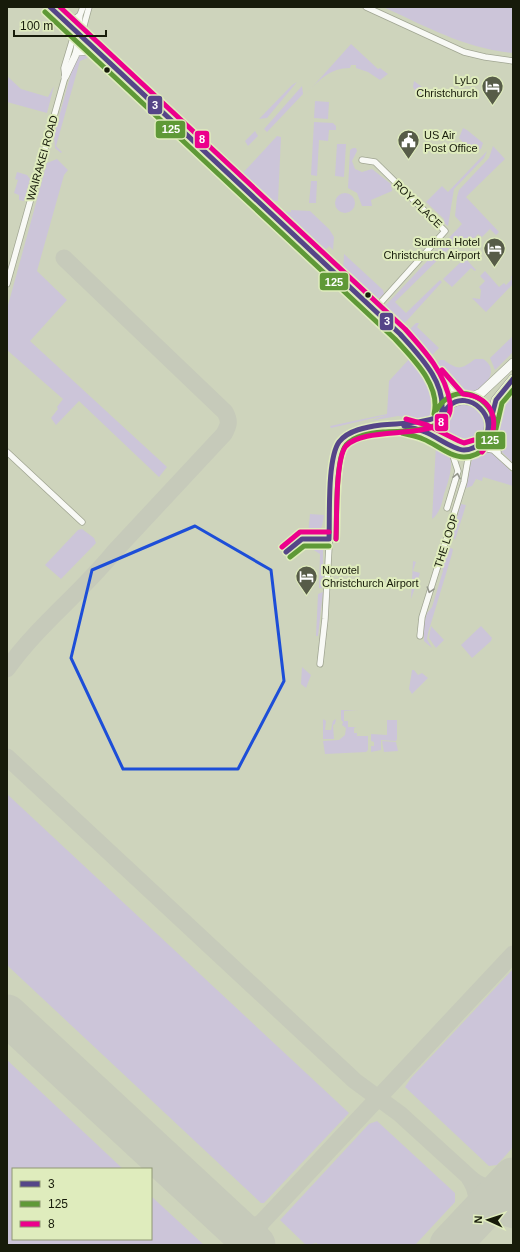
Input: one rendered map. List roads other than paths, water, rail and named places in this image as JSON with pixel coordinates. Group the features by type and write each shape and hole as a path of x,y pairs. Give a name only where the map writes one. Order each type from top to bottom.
{"main road":[{"path":"513,363 481,393 452,403 442,413 440,429 447,443 460,449 476,447 484,439 496,400 513,379"},
{"path":"462,400 474,402 482,408 487,416 488,427"}],"street":[{"path":"50,7 400,334 462,400"},
{"name":"WAIRAKEI ROAD","path":"75,54 79,40 78,33 80,14 83,7"},
{"name":"WAIRAKEI ROAD","path":"7,284 65,77 64,68 73,38 83,29 89,7"},
{"path":"366,7 464,52 513,61"},
{"path":"60,16 71,19 80,14"},
{"path":"65,77 70,70 75,54 83,50 101,55"},
{"name":"ROY PLACE","path":"362,160 375,162 446,231 374,310"},
{"path":"320,664 322,634 325,619 335,451 342,440 353,432 380,426 425,422 442,413 441,391 424,360"},
{"path":"396,425 415,429 447,443"},
{"path":"488,427 493,445 513,468"},
{"name":"THE LOOP","path":"447,443 458,471 447,508"},
{"path":"476,447 490,449 503,458"},
{"name":"THE LOOP","path":"420,636 422,617 464,482 468,459 476,447"},
{"path":"7,452 82,522"}],"place":[{"name":"LyLo Christchurch","path":"493,106"},
{"name":"US Air Post Office","path":"408,160"},
{"name":"Sudima Hotel Christchurch Airport","path":"495,268"},
{"name":"Novotel Christchurch Airport","path":"306,596"}]}
